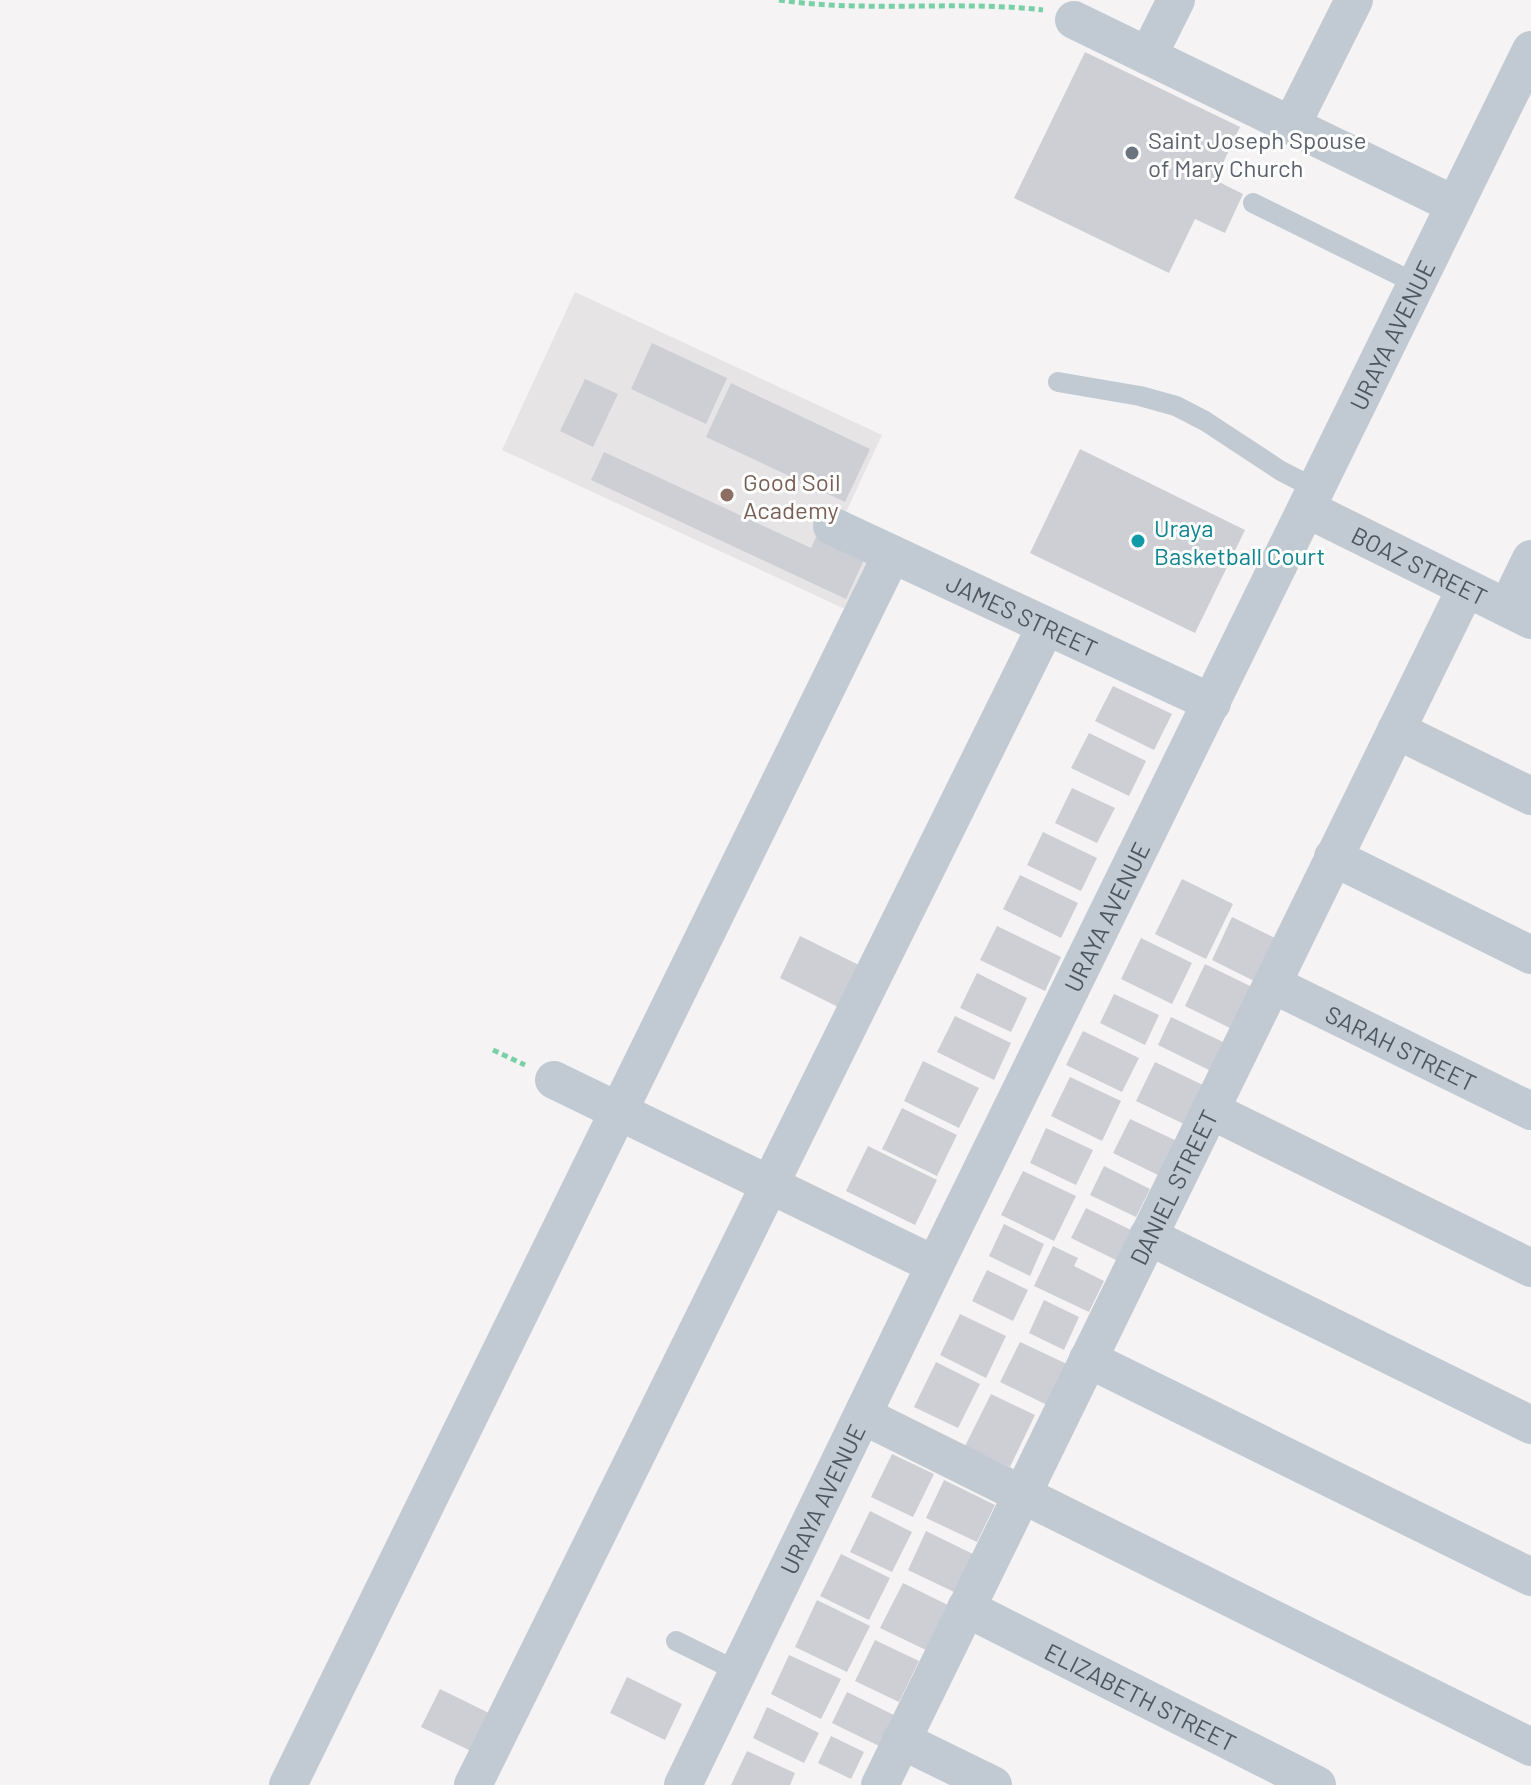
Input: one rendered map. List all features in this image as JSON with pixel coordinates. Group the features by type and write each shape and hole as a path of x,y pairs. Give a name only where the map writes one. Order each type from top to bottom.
{"street":[{"path":"1148,56 1176,0"},
{"path":"1291,126 1354,0"},
{"path":"1074,20 1455,205"},
{"name":"URAYA AVENUE","path":"683,1785 1455,205 1518,107 1531,50"},
{"name":"BOAZ STREET","path":"1312,499 1466,588 1519,614"},
{"name":"JAMES STREET","path":"832,526 1212,703"},
{"path":"288,1785 892,554"},
{"path":"1519,614 1531,559"},
{"name":"DANIEL STREET","path":"880,1785 1466,588"},
{"path":"473,1785 1046,626"},
{"path":"1396,730 1531,796"},
{"path":"1333,857 1531,955"},
{"name":"SARAH STREET","path":"1272,984 1531,1111"},
{"path":"554,1080 935,1265"},
{"path":"1210,1110 1531,1268"},
{"path":"1148,1236 1531,1425"},
{"path":"1088,1359 1531,1577"},
{"path":"864,1416 1531,1747"},
{"name":"ELIZABETH STREET","path":"966,1608 1317,1785"},
{"path":"901,1740 993,1785"}],"lane":[{"path":"1253,203 1417,284"},
{"path":"1058,382 1140,396 1176,406 1205,421 1312,499"},
{"path":"676,1641 739,1672"}],"path":[{"path":"779,0 871,5 1000,2 1039,8 1074,20"}],"shaded area":[{"name":"Good Soil Academy","path":"575,292 882,435 833,540 871,559 847,610 502,450"}],"building":[{"name":"Saint Joseph Spouse of Mary Church","path":"1085,52 1240,127 1215,180 1243,194 1225,233 1195,219 1169,273 1014,198"},
{"path":"652,343 727,378 706,424 631,389"},
{"path":"585,379 618,394 593,447 560,431"},
{"path":"731,383 870,449 845,502 706,437"},
{"name":"Uraya Basketball Court","path":"1080,449 1245,530 1195,633 1030,553"},
{"path":"604,452 811,548 816,537 864,560 846,599 591,480"},
{"path":"1113,686 1172,714 1154,750 1095,721"},
{"path":"1089,733 1146,761 1129,796 1071,768"},
{"path":"1072,788 1115,808 1097,843 1055,823"},
{"path":"1043,832 1097,858 1081,891 1027,865"},
{"path":"1020,875 1078,903 1061,938 1003,909"},
{"path":"1182,879 1233,904 1206,959 1155,934"},
{"path":"1232,917 1279,940 1258,983 1212,960"},
{"path":"997,926 1061,957 1045,991 980,960"},
{"path":"800,936 861,966 840,1008 780,978"},
{"path":"1141,938 1192,963 1172,1004 1121,979"},
{"path":"1205,964 1252,987 1232,1029 1185,1006"},
{"path":"977,973 1027,998 1011,1032 960,1008"},
{"path":"1114,994 1159,1015 1145,1045 1100,1023"},
{"path":"955,1016 1011,1043 994,1080 937,1052"},
{"path":"1171,1017 1225,1043 1211,1071 1158,1045"},
{"path":"1083,1031 1139,1058 1122,1092 1066,1065"},
{"path":"923,1061 979,1088 959,1128 904,1101"},
{"path":"1155,1062 1209,1088 1190,1127 1136,1101"},
{"path":"1070,1077 1121,1101 1102,1141 1051,1116"},
{"path":"902,1108 957,1135 937,1176 882,1149"},
{"path":"1130,1119 1179,1142 1162,1177 1113,1153"},
{"path":"1046,1128 1093,1150 1076,1185 1030,1163"},
{"path":"868,1146 937,1180 915,1225 846,1191"},
{"path":"1104,1166 1150,1189 1136,1217 1090,1195"},
{"path":"1023,1171 1076,1196 1054,1241 1001,1215"},
{"path":"1086,1208 1135,1232 1120,1262 1071,1238"},
{"path":"1004,1224 1044,1244 1030,1276 989,1256"},
{"path":"1053,1246 1078,1258 1074,1266 1104,1281 1089,1312 1034,1286"},
{"path":"987,1270 1028,1290 1013,1321 972,1301"},
{"path":"1044,1300 1079,1317 1064,1350 1029,1333"},
{"path":"960,1314 1006,1336 986,1378 940,1355"},
{"path":"1020,1342 1067,1364 1047,1405 1000,1382"},
{"path":"936,1362 980,1384 958,1428 914,1407"},
{"path":"991,1394 1035,1415 1010,1467 965,1446"},
{"path":"892,1454 934,1474 913,1517 871,1497"},
{"path":"944,1480 995,1505 977,1542 926,1518"},
{"path":"870,1511 912,1532 892,1572 850,1552"},
{"path":"926,1531 973,1554 954,1592 908,1570"},
{"path":"841,1554 890,1578 869,1620 820,1596"},
{"path":"903,1583 948,1605 926,1650 880,1628"},
{"path":"817,1600 870,1626 847,1672 795,1647"},
{"path":"875,1640 919,1661 899,1702 855,1681"},
{"path":"789,1655 841,1679 821,1719 771,1694"},
{"path":"627,1677 682,1704 665,1740 610,1713"},
{"path":"440,1689 491,1714 473,1752 421,1727"},
{"path":"847,1692 894,1715 879,1746 832,1723"},
{"path":"767,1707 819,1733 804,1763 753,1738"},
{"path":"831,1736 864,1752 851,1779 818,1763"},
{"path":"747,1751 795,1773 790,1785 731,1785"}],"place":[{"name":"Saint Joseph Spouse of Mary Church","path":"1132,153"},
{"name":"Good Soil Academy","path":"727,495"},
{"name":"Uraya Basketball Court","path":"1138,541"}]}
